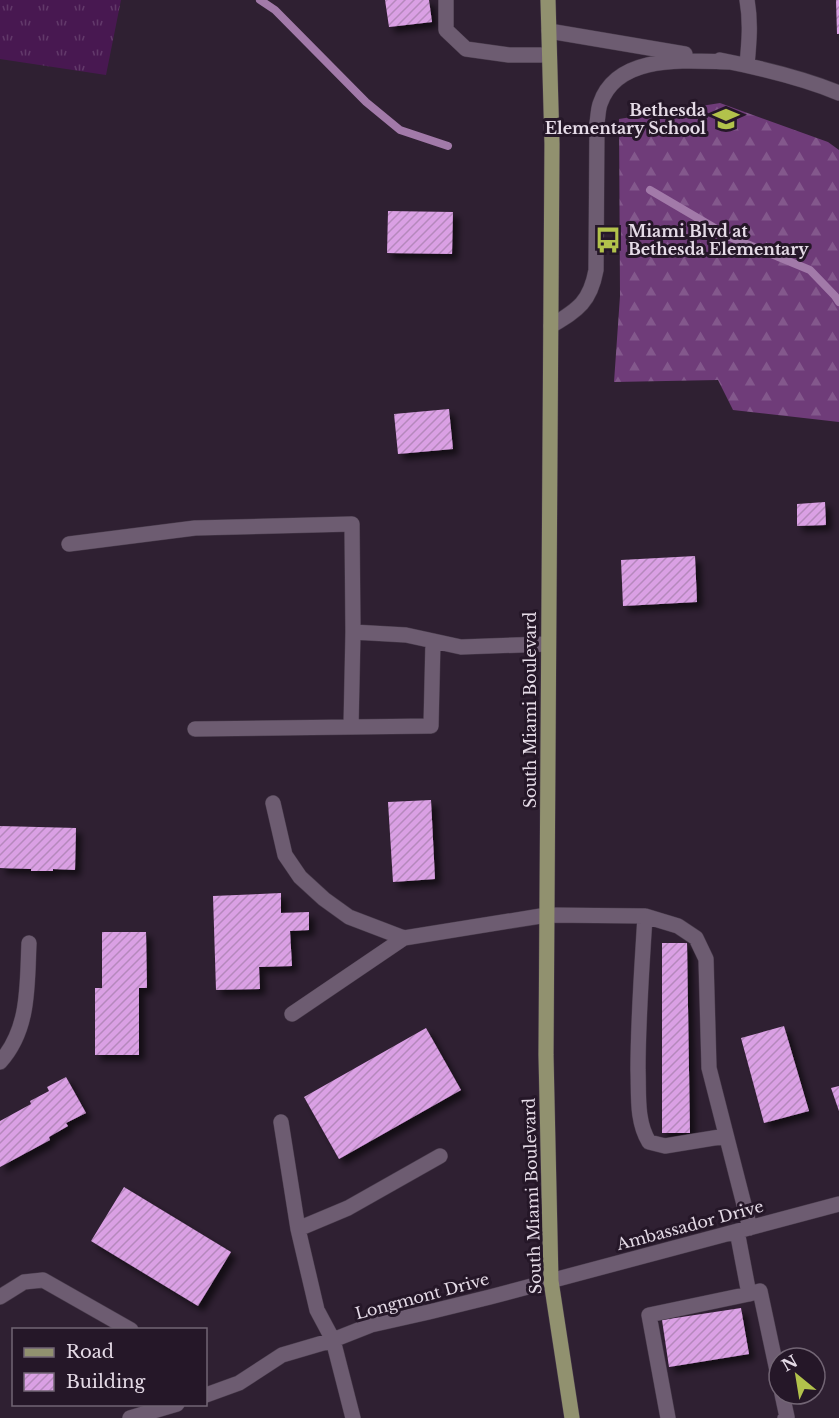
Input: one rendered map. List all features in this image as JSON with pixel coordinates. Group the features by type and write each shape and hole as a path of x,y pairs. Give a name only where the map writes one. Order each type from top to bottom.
{"main road":[{"name":"South Miami Boulevard","path":"548,0 552,144 546,1055 551,1281 572,1418"}],"street":[{"path":"446,0 446,30 466,48 509,56 549,55"},
{"path":"747,0 750,36 747,65"},
{"path":"549,31 747,65 810,81 839,93"},
{"path":"550,326 574,312 584,303 594,282 597,123 600,105 606,92 614,81 646,65 682,61 729,62"},
{"path":"69,544 195,528 352,524 351,727"},
{"path":"353,632 405,635 461,647 548,644"},
{"path":"195,729 431,726 433,640"},
{"path":"273,803 285,855 300,877 324,899 349,917 404,938"},
{"path":"292,1014 404,938 547,915 645,916 678,926 696,938 706,959 709,1068 726,1136 744,1229 744,1263 749,1293"},
{"path":"645,916 638,1035 639,1112 643,1132 648,1142 665,1146 726,1136"},
{"path":"0,1062 15,1041 27,1002 29,943"},
{"path":"281,1122 298,1228 317,1310 333,1340 353,1418"},
{"path":"298,1228 348,1208 440,1156"},
{"name":"Ambassador Drive","path":"551,1281 839,1204"},
{"path":"0,1297 24,1282 43,1280 129,1328"},
{"name":"Longmont Drive","path":"207,1395 239,1383 282,1355 333,1340 371,1325 551,1281"},
{"path":"668,1418 649,1315 760,1291 772,1346"},
{"path":"130,1418 170,1406"}],"green space":[{"path":"0,0 121,0 106,75 0,59"},
{"path":"720,103 828,142 839,150 839,422 733,410 718,380 614,382 620,296 619,119"}],"building":[{"path":"385,0 429,0 432,22 389,27"},
{"path":"836,0 839,0 839,34 837,34"},
{"path":"388,211 453,212 452,254 387,253"},
{"path":"449,409 453,449 398,454 394,414"},
{"path":"825,502 826,525 797,526 797,504"},
{"path":"695,556 697,602 623,606 621,560"},
{"path":"431,800 435,879 393,882 388,802"},
{"path":"0,826 76,828 75,870 31,871 31,869 0,868"},
{"path":"281,893 281,913 309,912 309,930 290,931 292,966 259,967 260,989 216,990 213,896"},
{"path":"102,932 146,932 147,988 139,988 139,1055 95,1055 95,988 102,988"},
{"path":"662,943 687,943 690,1133 662,1133"},
{"path":"784,1026 809,1111 764,1123 741,1038"},
{"path":"426,1028 461,1090 339,1159 304,1097"},
{"path":"66,1077 86,1113 66,1123 68,1126 49,1137 50,1140 0,1167 0,1121 31,1104 30,1101 49,1091 47,1087"},
{"path":"839,1086 839,1111 831,1088"},
{"path":"124,1187 231,1252 198,1306 91,1241"},
{"path":"741,1308 749,1354 669,1367 662,1320"}],"waterway":[{"path":"260,0 275,10 366,102 400,130 448,146"},
{"path":"650,190 730,237 810,270 839,302"}],"place":[{"name":"Bethesda Elementary School","path":"726,119"},
{"name":"Miami Blvd at Bethesda Elementary","path":"608,240"}]}
